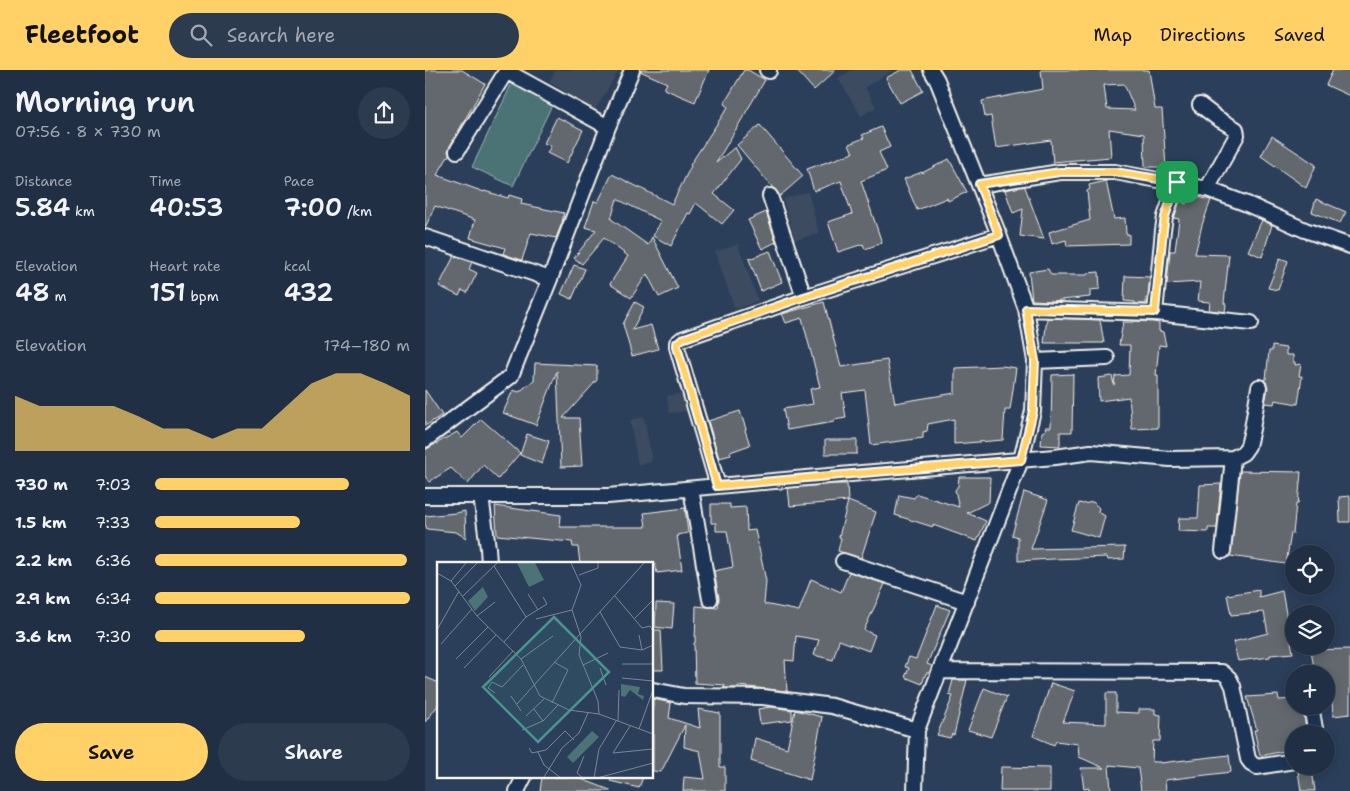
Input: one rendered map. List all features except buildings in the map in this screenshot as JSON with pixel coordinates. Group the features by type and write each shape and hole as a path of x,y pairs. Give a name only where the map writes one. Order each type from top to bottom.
{"street":[{"path":"457,151 507,70 608,127"},
{"path":"425,440 511,376 632,70"},
{"path":"915,791 917,730 1021,460 1033,411 1035,361 1026,309 979,184 937,80 931,70"},
{"path":"1200,105 1236,129 1237,135 1207,189"},
{"path":"979,184 1060,172 1115,172 1177,182 1207,189 1247,204 1305,230 1350,246"},
{"path":"1155,312 1165,217 1177,182"},
{"path":"770,196 804,297"},
{"path":"717,486 677,343 682,339 804,297 999,235"},
{"path":"425,236 550,279"},
{"path":"1026,309 1155,312 1251,323"},
{"path":"1035,361 1107,358"},
{"path":"425,496 608,496 1055,457 1091,452 1170,459 1233,458 1243,453 1248,446 1259,387"},
{"path":"1223,551 1233,458"},
{"path":"691,489 711,600"},
{"path":"481,496 489,562"},
{"path":"843,562 967,602"},
{"path":"940,671 1222,672 1229,678 1233,686 1248,759 1257,767 1285,762"},
{"path":"654,690 684,696 763,697 831,706 917,730"},
{"path":"517,791 524,778"}],"shaded area":[{"path":"556,70 590,70 595,73 597,70 619,70 595,110 549,82"},
{"path":"852,70 894,70 865,87 876,107 861,116 838,78"},
{"path":"808,192 819,233 795,240 783,199"},
{"path":"738,244 758,301 735,309 715,252"},
{"path":"687,393 689,411 669,413 667,396"},
{"path":"644,417 652,462 638,465 630,420"}],"green space":[{"path":"513,81 554,101 513,186 472,167"}],"route":[{"path":"1060,172 1115,172 1177,182 1165,217 1155,312 1026,309 1035,361 1033,411 1021,460 717,486 677,347 677,343 682,339 804,297 999,235 979,184 1060,172"}]}
